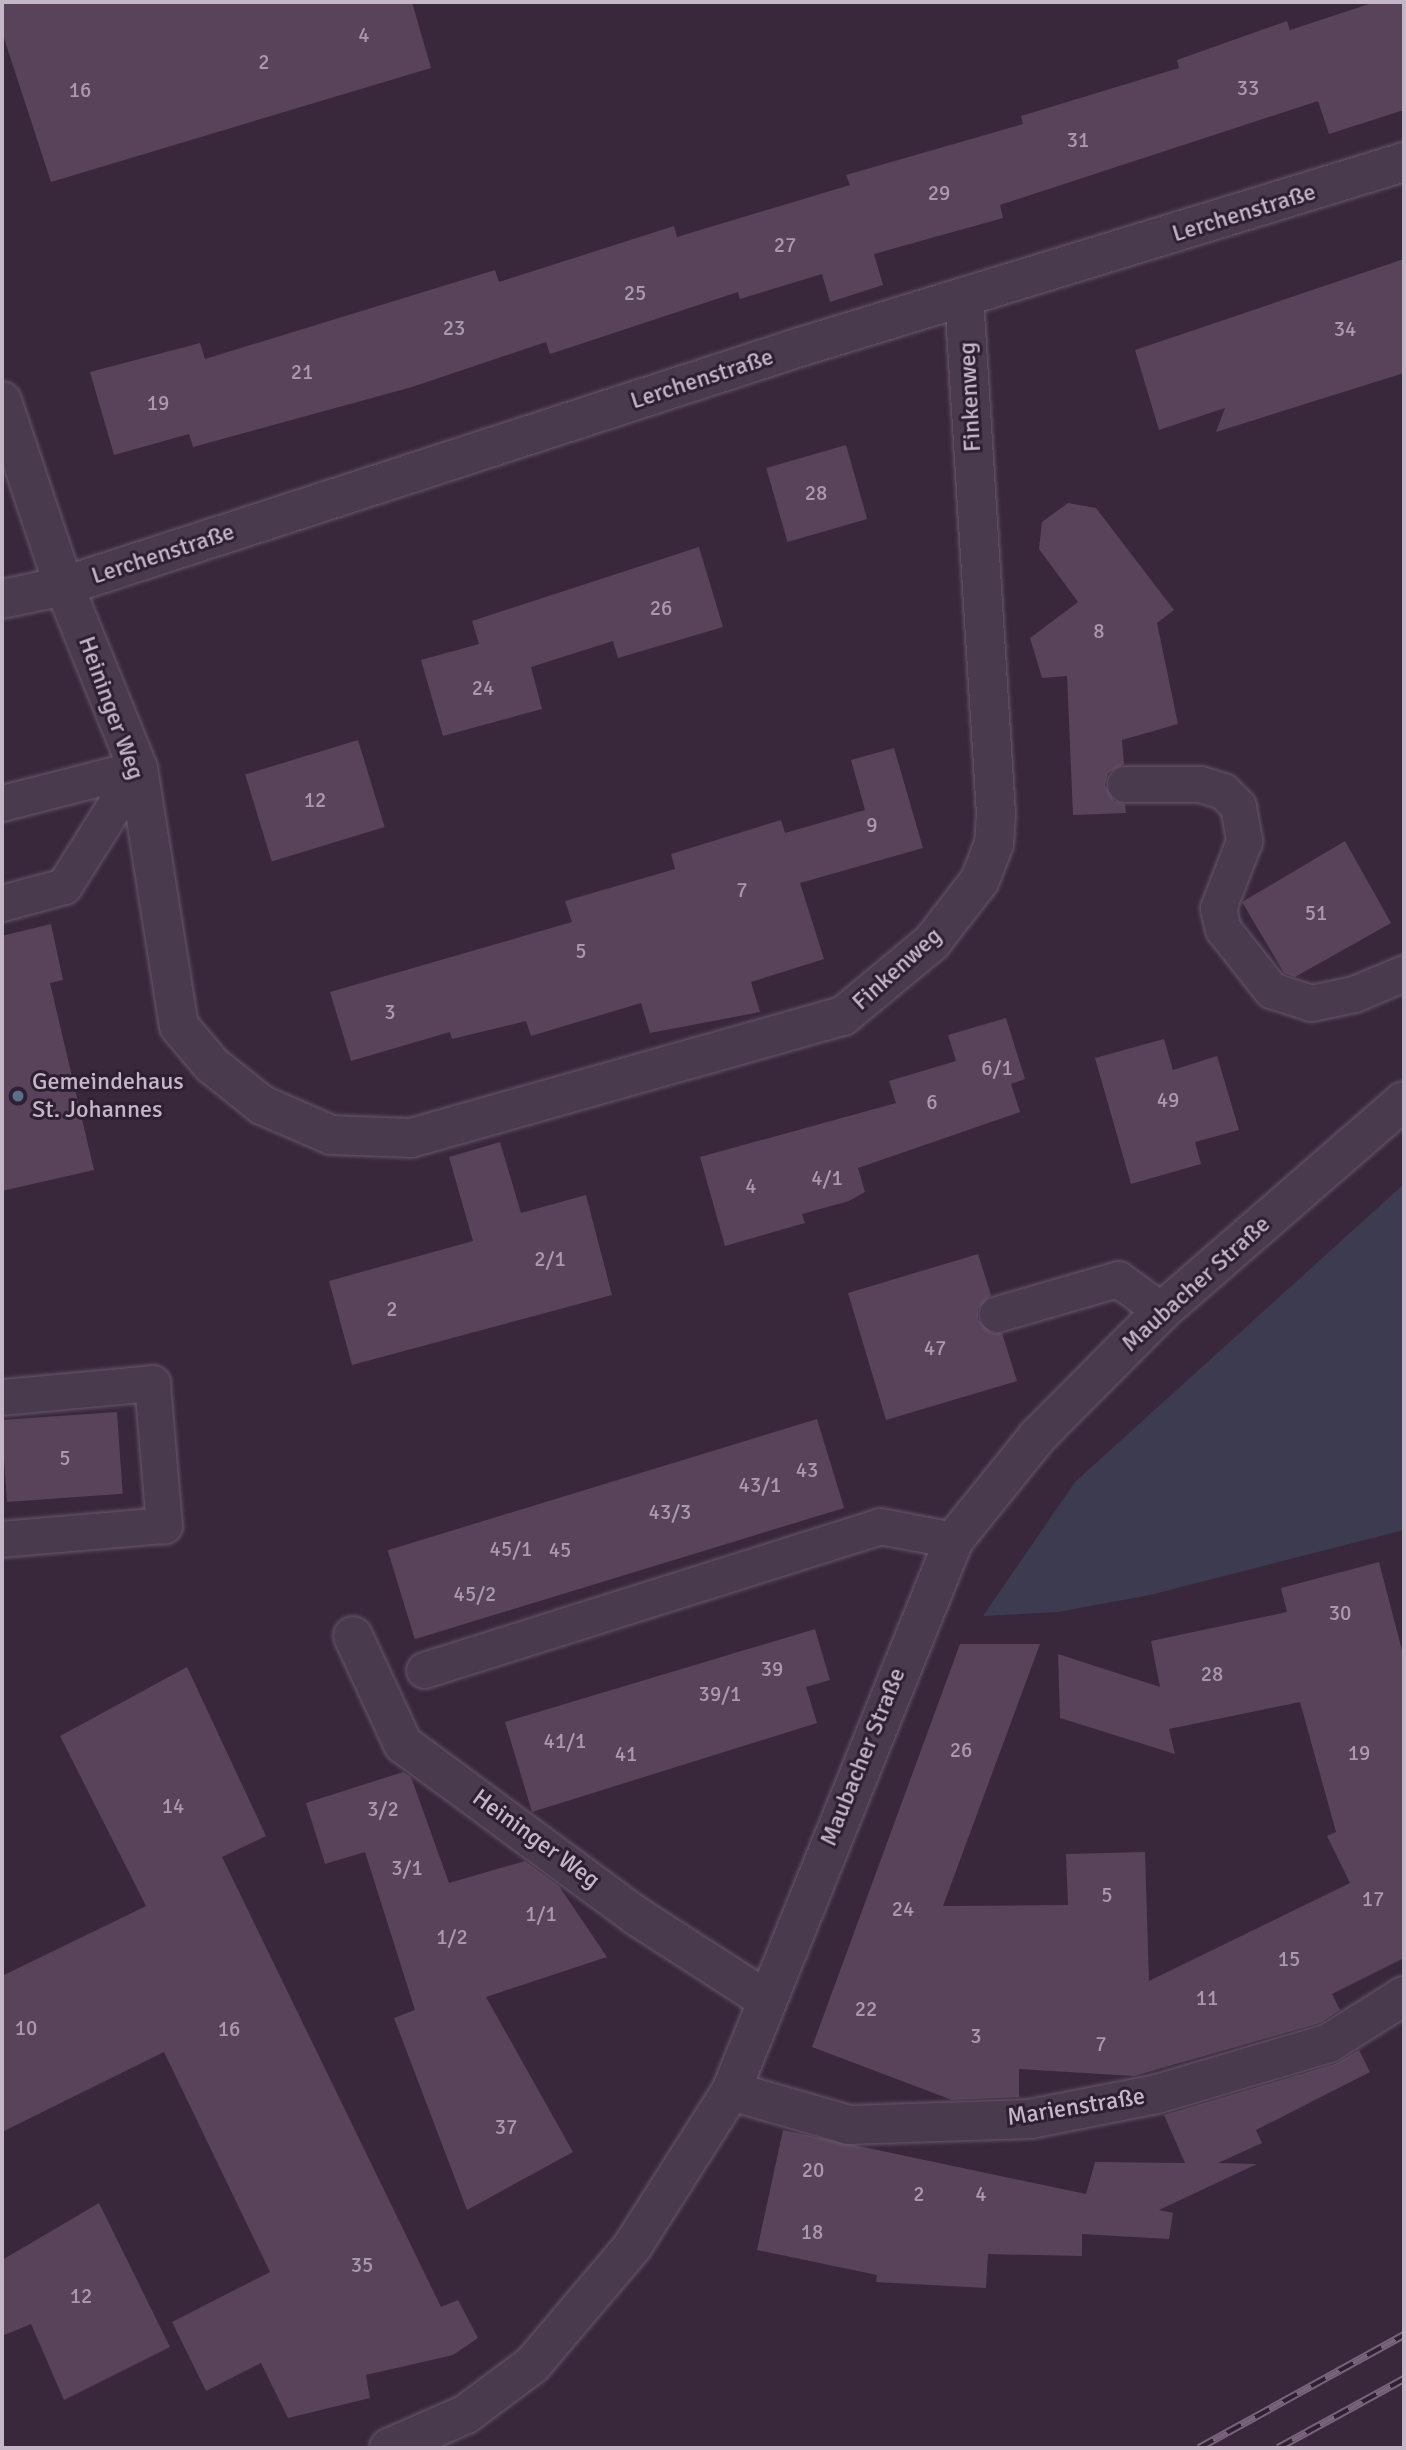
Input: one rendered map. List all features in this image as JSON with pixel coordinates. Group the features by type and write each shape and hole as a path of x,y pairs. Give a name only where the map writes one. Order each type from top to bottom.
{"street":[{"name":"Lerchenstraße","path":"2,599 64,586 964,297 1404,162"},
{"name":"Finkenweg","path":"179,1026 212,1065 274,1111 331,1135 411,1138 807,1031 843,1016 906,968 957,913 994,844 964,297"},
{"name":"Heininger Weg","path":"2,401 64,586 138,768 179,1026"},
{"name":"Maubacher Straße","path":"389,2448 466,2414 532,2365 632,2247 731,2091 954,1540 1037,1437 1162,1311 1404,1101"},
{"name":"Heininger Weg","path":"353,1636 403,1744 638,1917 767,2000"},
{"name":"Marienstraße","path":"731,2091 849,2125 1030,2119 1157,2094 1329,2043 1404,1996"}],"lane":[{"path":"2,803 138,768"},
{"path":"2,903 64,886 138,768"},
{"path":"1125,784 1200,784 1223,790 1238,806 1244,841 1218,908 1223,929 1271,990 1311,1003 1354,995 1404,973"},
{"path":"997,1314 1118,1279 1162,1311"},
{"path":"2,1397 152,1383 164,1525 2,1539"},
{"path":"424,1670 880,1526 954,1540"}],"shaded area":[{"path":"1404,1184 1404,1530 1150,1595 1058,1612 983,1616 1075,1482"}],"building":[{"path":"2,2 412,2 431,68 51,182 2,32"},
{"path":"1375,2 1404,2 1404,110 1329,134 1318,101 1000,205 1003,218 874,254 883,285 830,302 822,274 740,299 738,292 550,354 546,342 412,387 193,447 189,434 114,455 90,372 200,343 205,359 495,270 499,282 674,226 677,237 850,185 846,175 1023,124 1021,116 1179,68 1177,60 1287,21 1290,30"},
{"path":"1404,259 1404,373 1216,432 1225,408 1159,430 1135,350"},
{"path":"846,445 867,519 787,542 766,468"},
{"path":"1068,503 1096,508 1174,610 1157,623 1178,724 1122,740 1124,764 1108,773 1105,785 1114,801 1125,804 1126,813 1073,815 1067,676 1042,678 1030,638 1078,602 1039,549 1042,522"},
{"path":"699,547 723,627 618,658 613,641 531,667 542,709 443,736 421,660 479,644 472,621"},
{"path":"358,740 385,827 272,862 245,774"},
{"path":"894,748 923,848 800,883 824,959 751,982 760,1012 650,1033 641,1003 531,1036 526,1021 452,1039 450,1032 351,1061 330,992 572,922 565,901 675,869 671,854 781,820 785,833 865,810 851,760"},
{"path":"1345,841 1391,923 1295,977 1284,973 1242,902"},
{"path":"51,924 63,980 50,983 94,1170 2,1191 2,936"},
{"path":"1006,1018 1025,1079 1011,1084 1020,1112 858,1168 865,1192 849,1201 802,1214 805,1223 725,1246 700,1157 896,1103 889,1081 956,1061 948,1035"},
{"path":"1164,1039 1173,1070 1217,1056 1239,1130 1195,1142 1201,1164 1131,1184 1095,1058"},
{"path":"500,1142 521,1213 586,1195 612,1295 352,1365 329,1281 473,1241 449,1157"},
{"path":"978,1254 991,1295 978,1309 978,1320 992,1333 1002,1333 1017,1381 886,1420 848,1293"},
{"path":"117,1412 123,1494 7,1502 2,1420"},
{"path":"817,1419 844,1508 415,1639 388,1550"},
{"path":"1379,1562 1404,1658 1404,1958 1332,1994 1340,2010 1320,2023 1134,2076 1019,2069 1019,2097 952,2100 812,2047 960,1644 1040,1644 943,1906 1068,1905 1066,1854 1145,1852 1149,1981 1350,1883 1327,1836 1336,1832 1300,1702 1169,1729 1175,1754 1060,1718 1058,1654 1160,1687 1151,1641 1287,1612 1281,1588"},
{"path":"815,1629 830,1680 806,1687 817,1723 532,1812 505,1722"},
{"path":"187,1667 266,1836 222,1857 441,2307 458,2300 478,2338 453,2355 366,2375 370,2398 288,2418 261,2363 206,2391 172,2322 270,2272 164,2052 2,2132 2,1976 146,1906 60,1736"},
{"path":"403,1772 411,1777 449,1883 525,1861 559,1886 607,1957 486,1997 573,2152 467,2210 394,2018 415,2010 365,1852 325,1864 306,1803"},
{"path":"1359,2050 1370,2072 1256,2130 1262,2143 1218,2163 1257,2164 1159,2210 1173,2213 1169,2239 1082,2234 1082,2256 988,2254 986,2288 876,2282 877,2275 757,2250 783,2130 1086,2194 1095,2162 1185,2163 1164,2115 1335,2064"},
{"path":"99,2203 170,2347 64,2400 31,2324 2,2336 2,2260"}],"railway":[{"path":"1199,2448 1404,2335"},
{"path":"1278,2448 1404,2379"}],"place":[{"name":"Gemeindehaus St. Johannes","path":"18,1096"}]}
